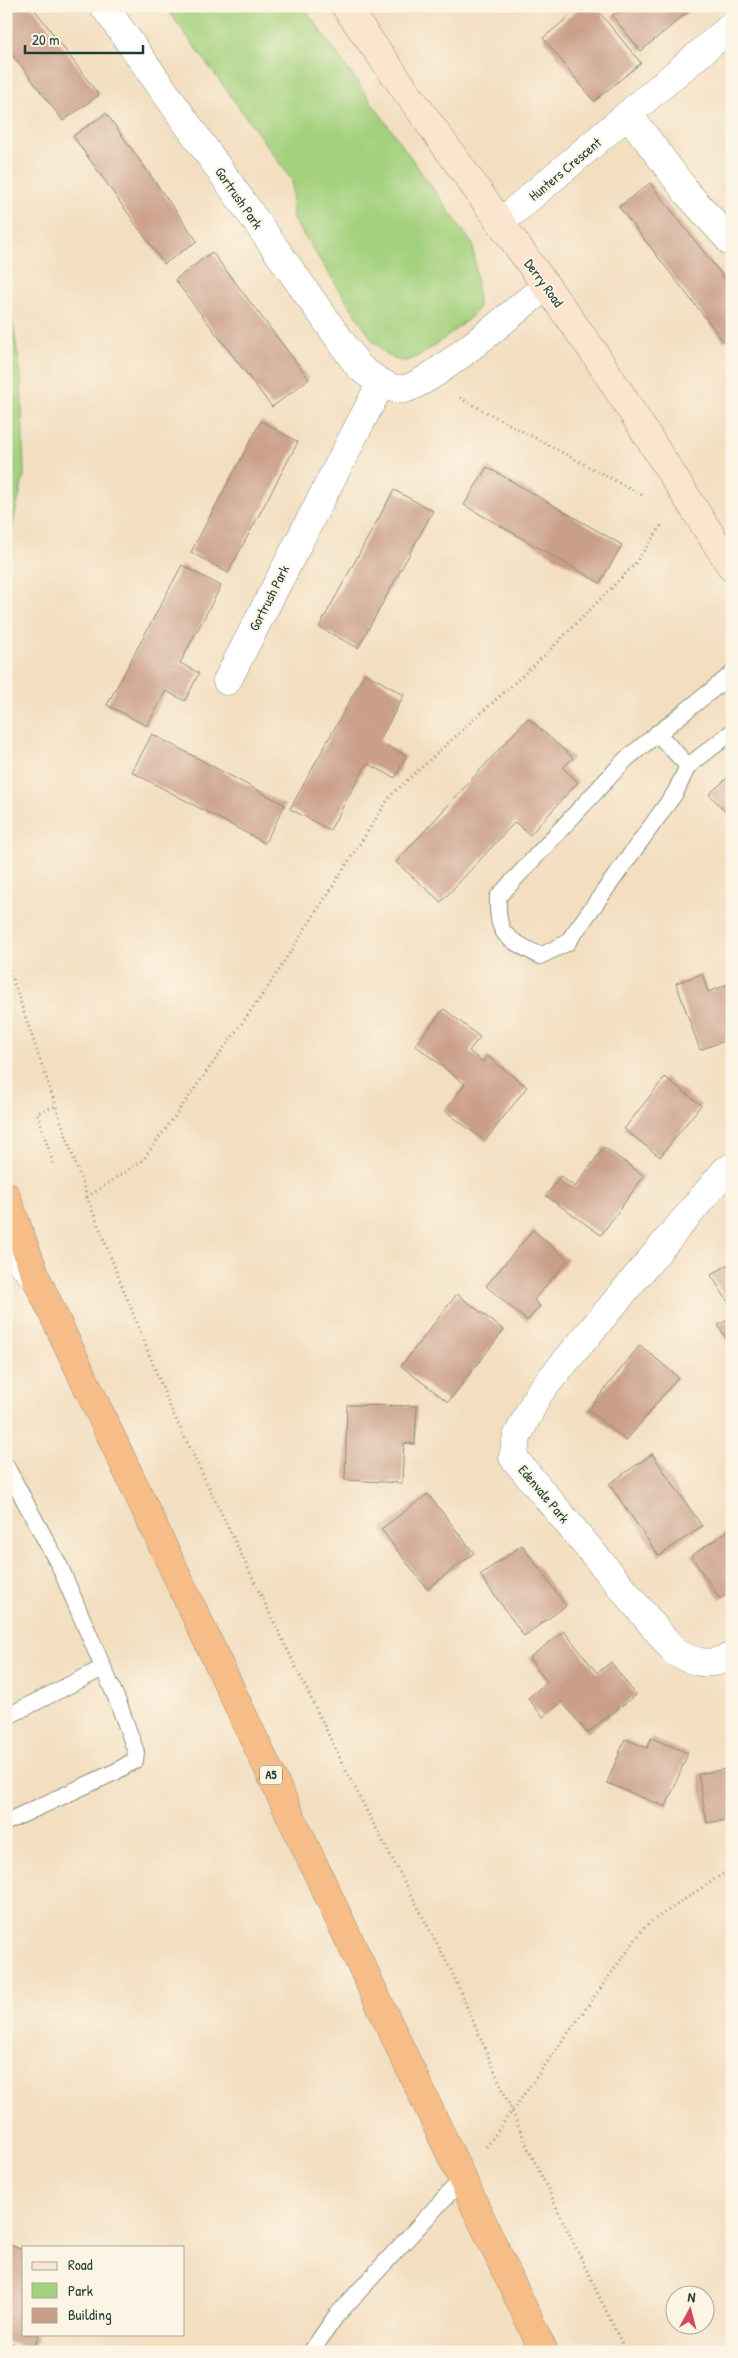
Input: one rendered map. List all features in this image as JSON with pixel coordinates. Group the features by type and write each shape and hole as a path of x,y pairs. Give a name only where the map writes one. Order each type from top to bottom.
{"highway":[{"name":"A5","path":"6,1196 36,1280 544,2352"}],"main road":[{"name":"Derry Road","path":"345,6 595,354 679,504 732,568"}],"street":[{"name":"Gortrush Park","path":"104,6 359,367 381,383 402,390 426,380 546,286"},
{"name":"Hunters Crescent","path":"501,222 629,116 732,26"},
{"path":"629,116 688,194 732,242"},
{"name":"Gortrush Park","path":"226,681 381,383"},
{"name":"Edenvale Park","path":"732,1167 725,1171 539,1393 517,1437 513,1457 676,1653 696,1663 722,1661 732,1656"},
{"path":"6,1246 36,1280"}],"lane":[{"path":"732,674 626,759 498,897 497,918 505,936 540,956 567,944 675,792 688,766 732,732"},
{"path":"657,733 688,766"},
{"path":"6,1466 60,1566 132,1737 136,1752 135,1760 115,1772 6,1822"},
{"path":"6,1717 103,1668"},
{"path":"311,2352 336,2316 462,2179"}],"path":[{"path":"86,1197 143,1160 268,987 391,795 544,656 586,614 634,565 679,504 426,380"},
{"path":"6,960 86,1197 170,1407 350,1779 452,1972 512,2111 626,2352"},
{"path":"53,1163 37,1113 56,1106"},
{"path":"462,2179 646,1925 732,1868"}],"green space":[{"path":"165,6 303,6 473,245 478,308 471,317 448,336 410,360 394,359 374,342 293,219 292,180"},
{"path":"6,308 11,313 21,374 24,475 6,555"}],"building":[{"path":"6,6 32,6 99,95 63,121 6,46"},
{"path":"582,6 594,6 641,63 594,101 543,38"},
{"path":"624,6 686,6 689,11 641,51 612,16"},
{"path":"106,113 197,241 164,264 73,136"},
{"path":"650,183 732,288 732,336 724,342 619,207"},
{"path":"212,252 309,379 272,407 175,280"},
{"path":"261,421 298,442 228,573 191,552"},
{"path":"487,467 622,545 600,583 464,505"},
{"path":"394,490 433,511 358,648 319,627"},
{"path":"182,565 221,586 180,663 199,673 185,701 166,691 147,726 107,705"},
{"path":"365,673 404,695 379,741 406,756 395,778 367,763 330,830 290,809"},
{"path":"528,718 573,758 563,768 578,782 530,835 515,822 441,902 396,862"},
{"path":"152,734 285,805 265,843 132,772"},
{"path":"732,774 732,819 709,794"},
{"path":"702,974 708,992 732,983 732,1038 700,1050 676,983"},
{"path":"444,1009 480,1037 469,1051 483,1062 487,1056 527,1087 485,1141 445,1111 465,1084 415,1045"},
{"path":"665,1077 701,1105 660,1157 624,1129"},
{"path":"604,1147 644,1176 601,1235 546,1196 560,1176 575,1187"},
{"path":"533,1230 568,1260 534,1300 540,1306 527,1321 486,1286"},
{"path":"732,1262 732,1308 711,1275"},
{"path":"457,1294 504,1330 448,1402 401,1366"},
{"path":"732,1318 732,1348 718,1325"},
{"path":"640,1345 678,1377 626,1441 588,1410"},
{"path":"347,1405 417,1406 415,1444 404,1443 402,1483 345,1480"},
{"path":"652,1454 702,1526 659,1556 609,1484"},
{"path":"428,1494 474,1553 427,1589 381,1529"},
{"path":"732,1528 732,1591 720,1599 691,1556"},
{"path":"522,1545 566,1606 524,1636 480,1575"},
{"path":"564,1631 597,1673 611,1662 636,1695 587,1733 562,1702 543,1717 528,1698 547,1682 529,1658"},
{"path":"651,1738 688,1753 666,1807 607,1783 625,1739 647,1748"},
{"path":"732,1768 732,1819 707,1823 698,1774"},
{"path":"6,2244 22,2249 22,2336 38,2336 33,2351 6,2341"}]}
